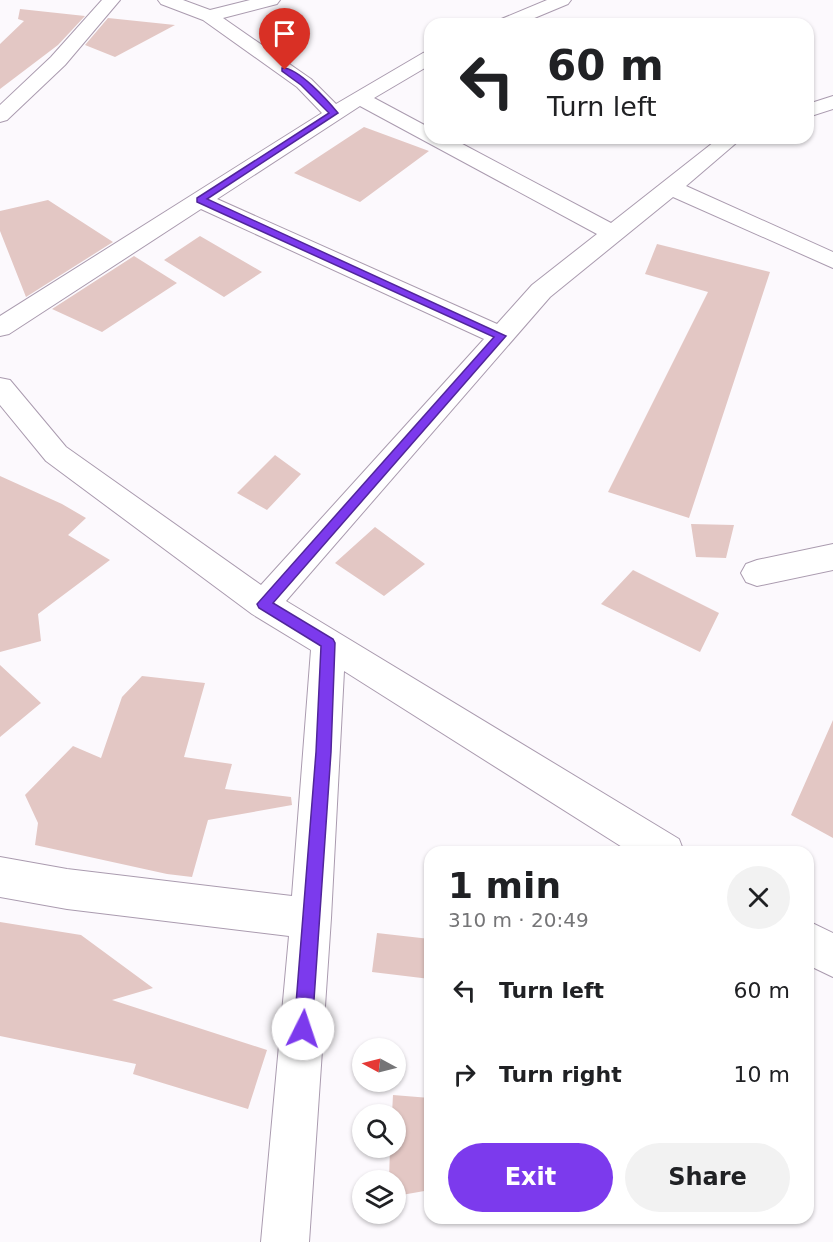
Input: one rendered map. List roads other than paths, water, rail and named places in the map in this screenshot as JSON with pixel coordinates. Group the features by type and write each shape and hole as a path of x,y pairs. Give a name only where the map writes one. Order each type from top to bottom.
{"street":[{"path":"0,116 58,61 111,0"},
{"path":"167,0 209,16 304,83 334,113"},
{"path":"209,16 271,0"},
{"path":"519,18 562,0"},
{"path":"0,328 334,113 424,60"},
{"path":"359,98 424,133"},
{"path":"814,109 833,102"},
{"path":"446,144 613,233"},
{"path":"264,604 542,291 724,144"},
{"path":"670,187 833,261"},
{"path":"200,200 501,336"},
{"path":"0,387 56,454 264,604 655,846"},
{"path":"758,573 833,557"},
{"path":"285,1242 323,752 328,643"},
{"path":"0,877 67,889 311,918"},
{"path":"814,945 833,956"}]}
